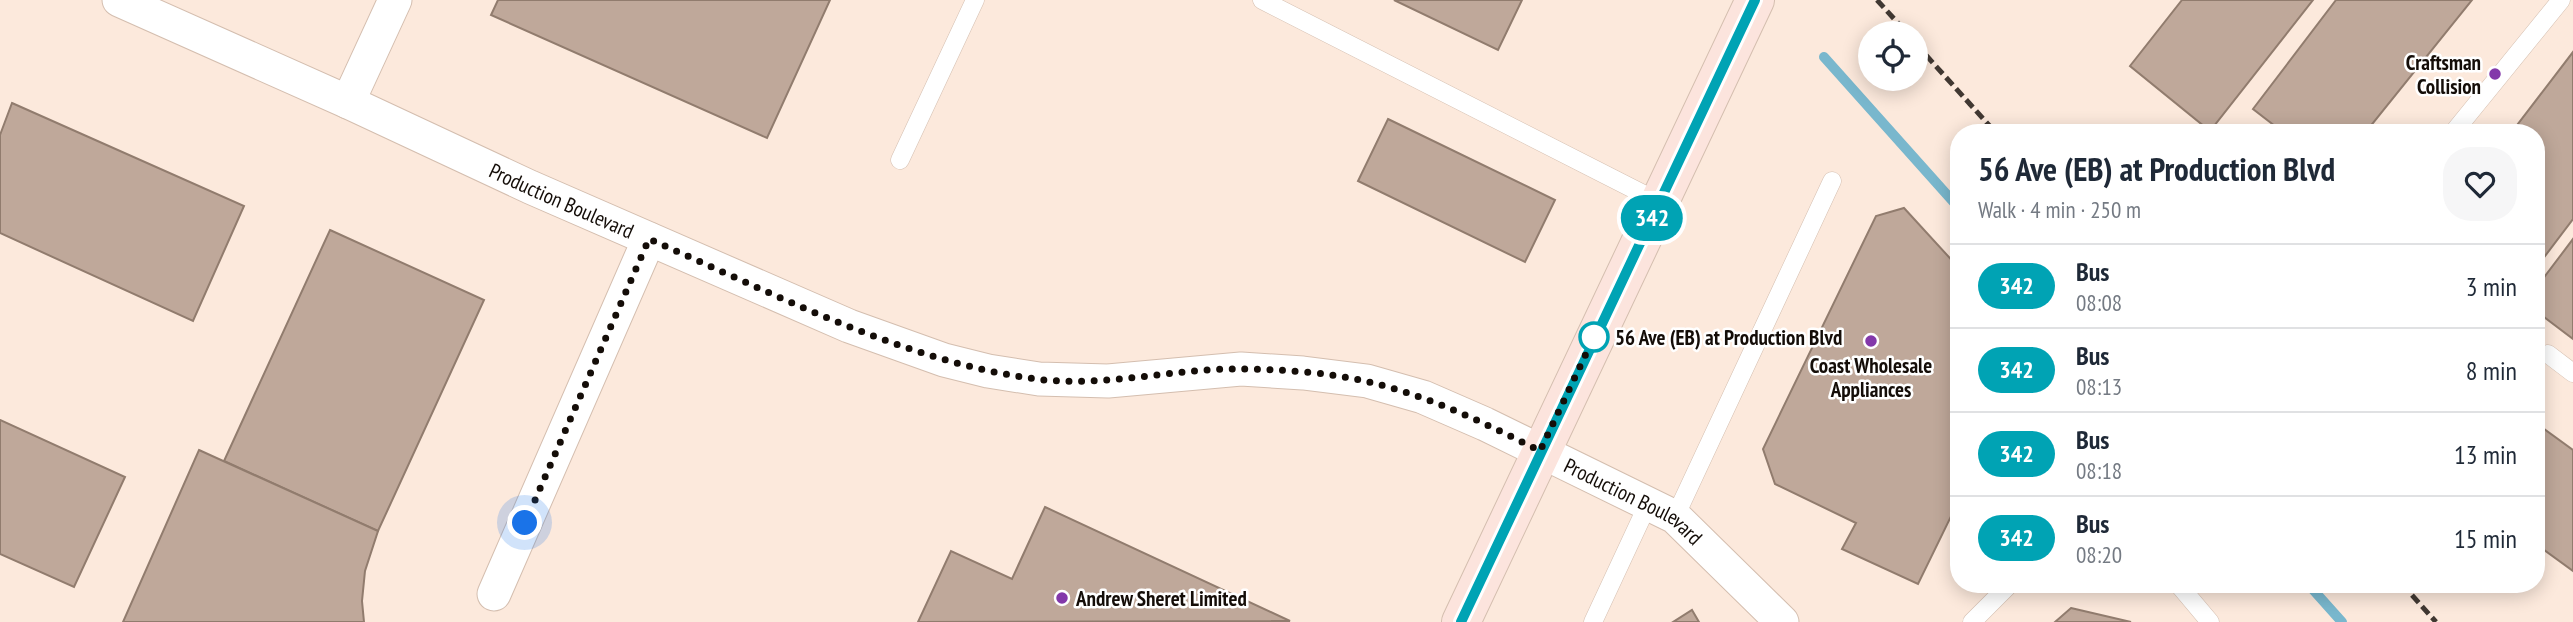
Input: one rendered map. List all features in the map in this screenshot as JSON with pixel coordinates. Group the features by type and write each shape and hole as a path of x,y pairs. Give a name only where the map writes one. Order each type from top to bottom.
{"main road":[{"path":"1461,622 1755,0"}],"street":[{"name":"Production Boulevard","path":"119,0 649,239 849,326 944,360 988,371 1039,379 1108,381 1241,369 1367,381 1423,397 1486,424 1662,511 1782,622"},
{"path":"348,102 395,0"},
{"path":"494,594 649,239"}],"lane":[{"path":"900,160 975,0"},
{"path":"1262,0 1659,202"},
{"path":"2460,124 2561,0"},
{"path":"1593,622 1662,511 1832,181"},
{"path":"2548,354 2573,373"},
{"path":"1972,622 2001,593"},
{"path":"2186,593 2210,622"}],"building":[{"path":"498,0 830,0 767,138 491,15"},
{"path":"1394,0 1522,0 1498,50"},
{"path":"2182,0 2313,0 2216,124 2201,124 2130,66"},
{"path":"2336,0 2472,0 2372,124 2272,124 2253,109"},
{"path":"2573,52 2573,219 2545,256 2545,124 2518,124"},
{"path":"12,103 244,206 193,321 0,233 0,135"},
{"path":"1388,119 1555,200 1525,262 1358,181"},
{"path":"1904,208 1950,258 1950,518 1918,584 1842,549 1856,523 1775,484 1763,449 1876,216"},
{"path":"330,230 484,300 378,531 224,461"},
{"path":"2573,239 2573,339 2545,318 2545,276"},
{"path":"0,420 125,477 74,587 0,554"},
{"path":"2545,430 2573,450 2573,571 2545,551"},
{"path":"199,450 378,531 365,571 362,601 364,622 123,622"},
{"path":"1045,507 1290,621 918,622 951,551 1012,579"},
{"path":"2071,608 2131,622 2055,622"},
{"path":"1692,610 1699,622 1673,622"}],"waterway":[{"path":"1824,57 1950,198"},
{"path":"2316,593 2342,622"}],"railway":[{"path":"1877,0 1896,21"},
{"path":"1928,57 1988,124"},
{"path":"2410,593 2436,622"}],"bus line":[{"name":"342","path":"1461,622 1755,0"}],"place":[{"name":"Craftsman Collision","path":"2495,74"},
{"name":"56 Ave (EB) at Production Blvd","path":"1594,337"},
{"name":"Coast Wholesale Appliances","path":"1871,341"},
{"name":"Andrew Sheret Limited","path":"1062,598"}],"route":[{"path":"525,523 649,239 849,326 944,360 988,371 1039,379 1108,381 1241,369 1367,381 1423,397 1540,451 1594,337"}]}
